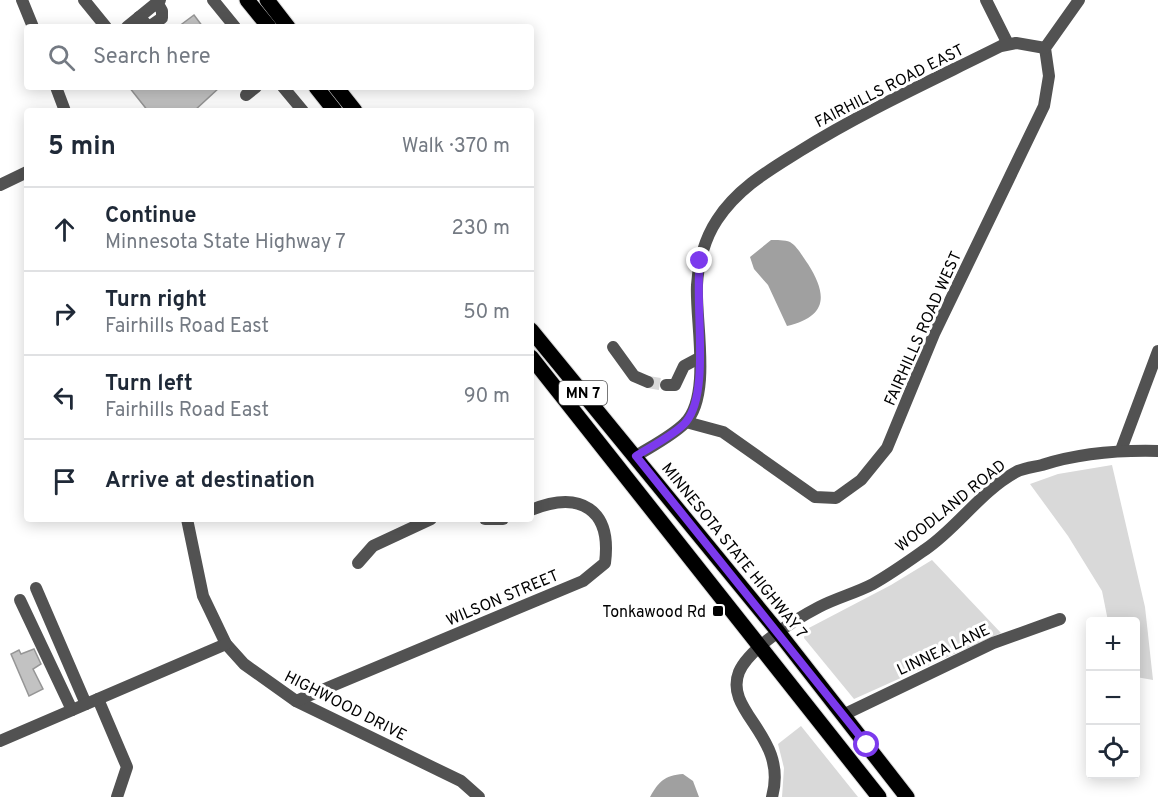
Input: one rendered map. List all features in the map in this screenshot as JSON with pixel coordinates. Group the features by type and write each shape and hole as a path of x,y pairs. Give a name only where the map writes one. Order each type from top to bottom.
{"main road":[{"path":"247,0 267,24"},
{"path":"267,0 286,24"},
{"path":"318,90 333,108"},
{"path":"338,90 353,108"},
{"name":"MINNESOTA STATE HIGHWAY 7","path":"534,334 636,456 907,797"},
{"name":"MN 7","path":"534,361 879,797"}],"street":[{"path":"21,0 32,24"},
{"path":"84,0 104,24"},
{"path":"213,0 233,24"},
{"path":"986,0 1008,44"},
{"path":"1045,48 1078,0"},
{"path":"131,24 159,1"},
{"name":"FAIRHILLS ROAD EAST","path":"686,422 699,387 697,283 700,261 716,222 732,200 751,181 838,127 1008,44 1031,44 1045,48"},
{"name":"FAIRHILLS ROAD WEST","path":"686,422 723,432 815,497 836,498 861,480 886,448 934,334 1044,106 1049,76 1045,48"},
{"path":"57,90 64,108"},
{"path":"286,90 300,108"},
{"path":"0,185 24,173"},
{"path":"613,347 634,376 648,382"},
{"path":"1121,450 1158,351"},
{"path":"666,385 675,385 684,366 699,357"},
{"path":"636,456 686,422"},
{"name":"WOODLAND ROAD","path":"771,797 776,778 770,750 761,732 742,707 736,689 741,668 760,647 819,607 874,584 929,547 972,507 1016,472 1065,458 1121,450 1158,451"},
{"name":"WILSON STREET","path":"296,701 583,581 605,563 608,544 604,528 589,509 572,501 562,500 534,509"},
{"name":"HIGHWOOD DRIVE","path":"188,522 204,596 226,644 244,663 296,701 461,781 479,797"},
{"path":"358,563 373,546 407,524"},
{"path":"36,588 127,767 117,797"},
{"path":"20,600 72,710"},
{"name":"LINNEA LANE","path":"843,715 993,643 1060,619"},
{"path":"0,741 226,644"}],"shaded area":[{"path":"771,240 788,241 795,246 814,275 821,295 820,303 810,317 787,326 768,285 754,269 750,257"},
{"path":"1112,465 1145,607 1153,680 1140,678 1140,617 1107,617 1102,591 1068,536 1030,484 1058,474"},
{"path":"932,560 1001,633 854,699 804,638 805,630 891,585"},
{"path":"801,726 858,797 782,797 784,768 778,744"},
{"path":"683,774 693,781 699,797 650,797 663,780"}],"building":[{"path":"194,15 201,24 182,24"},
{"path":"131,90 217,90 197,108 146,108"},
{"path":"34,649 41,664 33,669 43,689 29,696 11,654 19,650 21,654"}],"tunnel":[{"path":"648,382 666,385"}],"place":[{"name":"Tonkawood Rd","path":"718,611"}],"route":[{"path":"700,261 697,304 700,370 699,387 694,405 686,422 636,456 867,745"}]}
